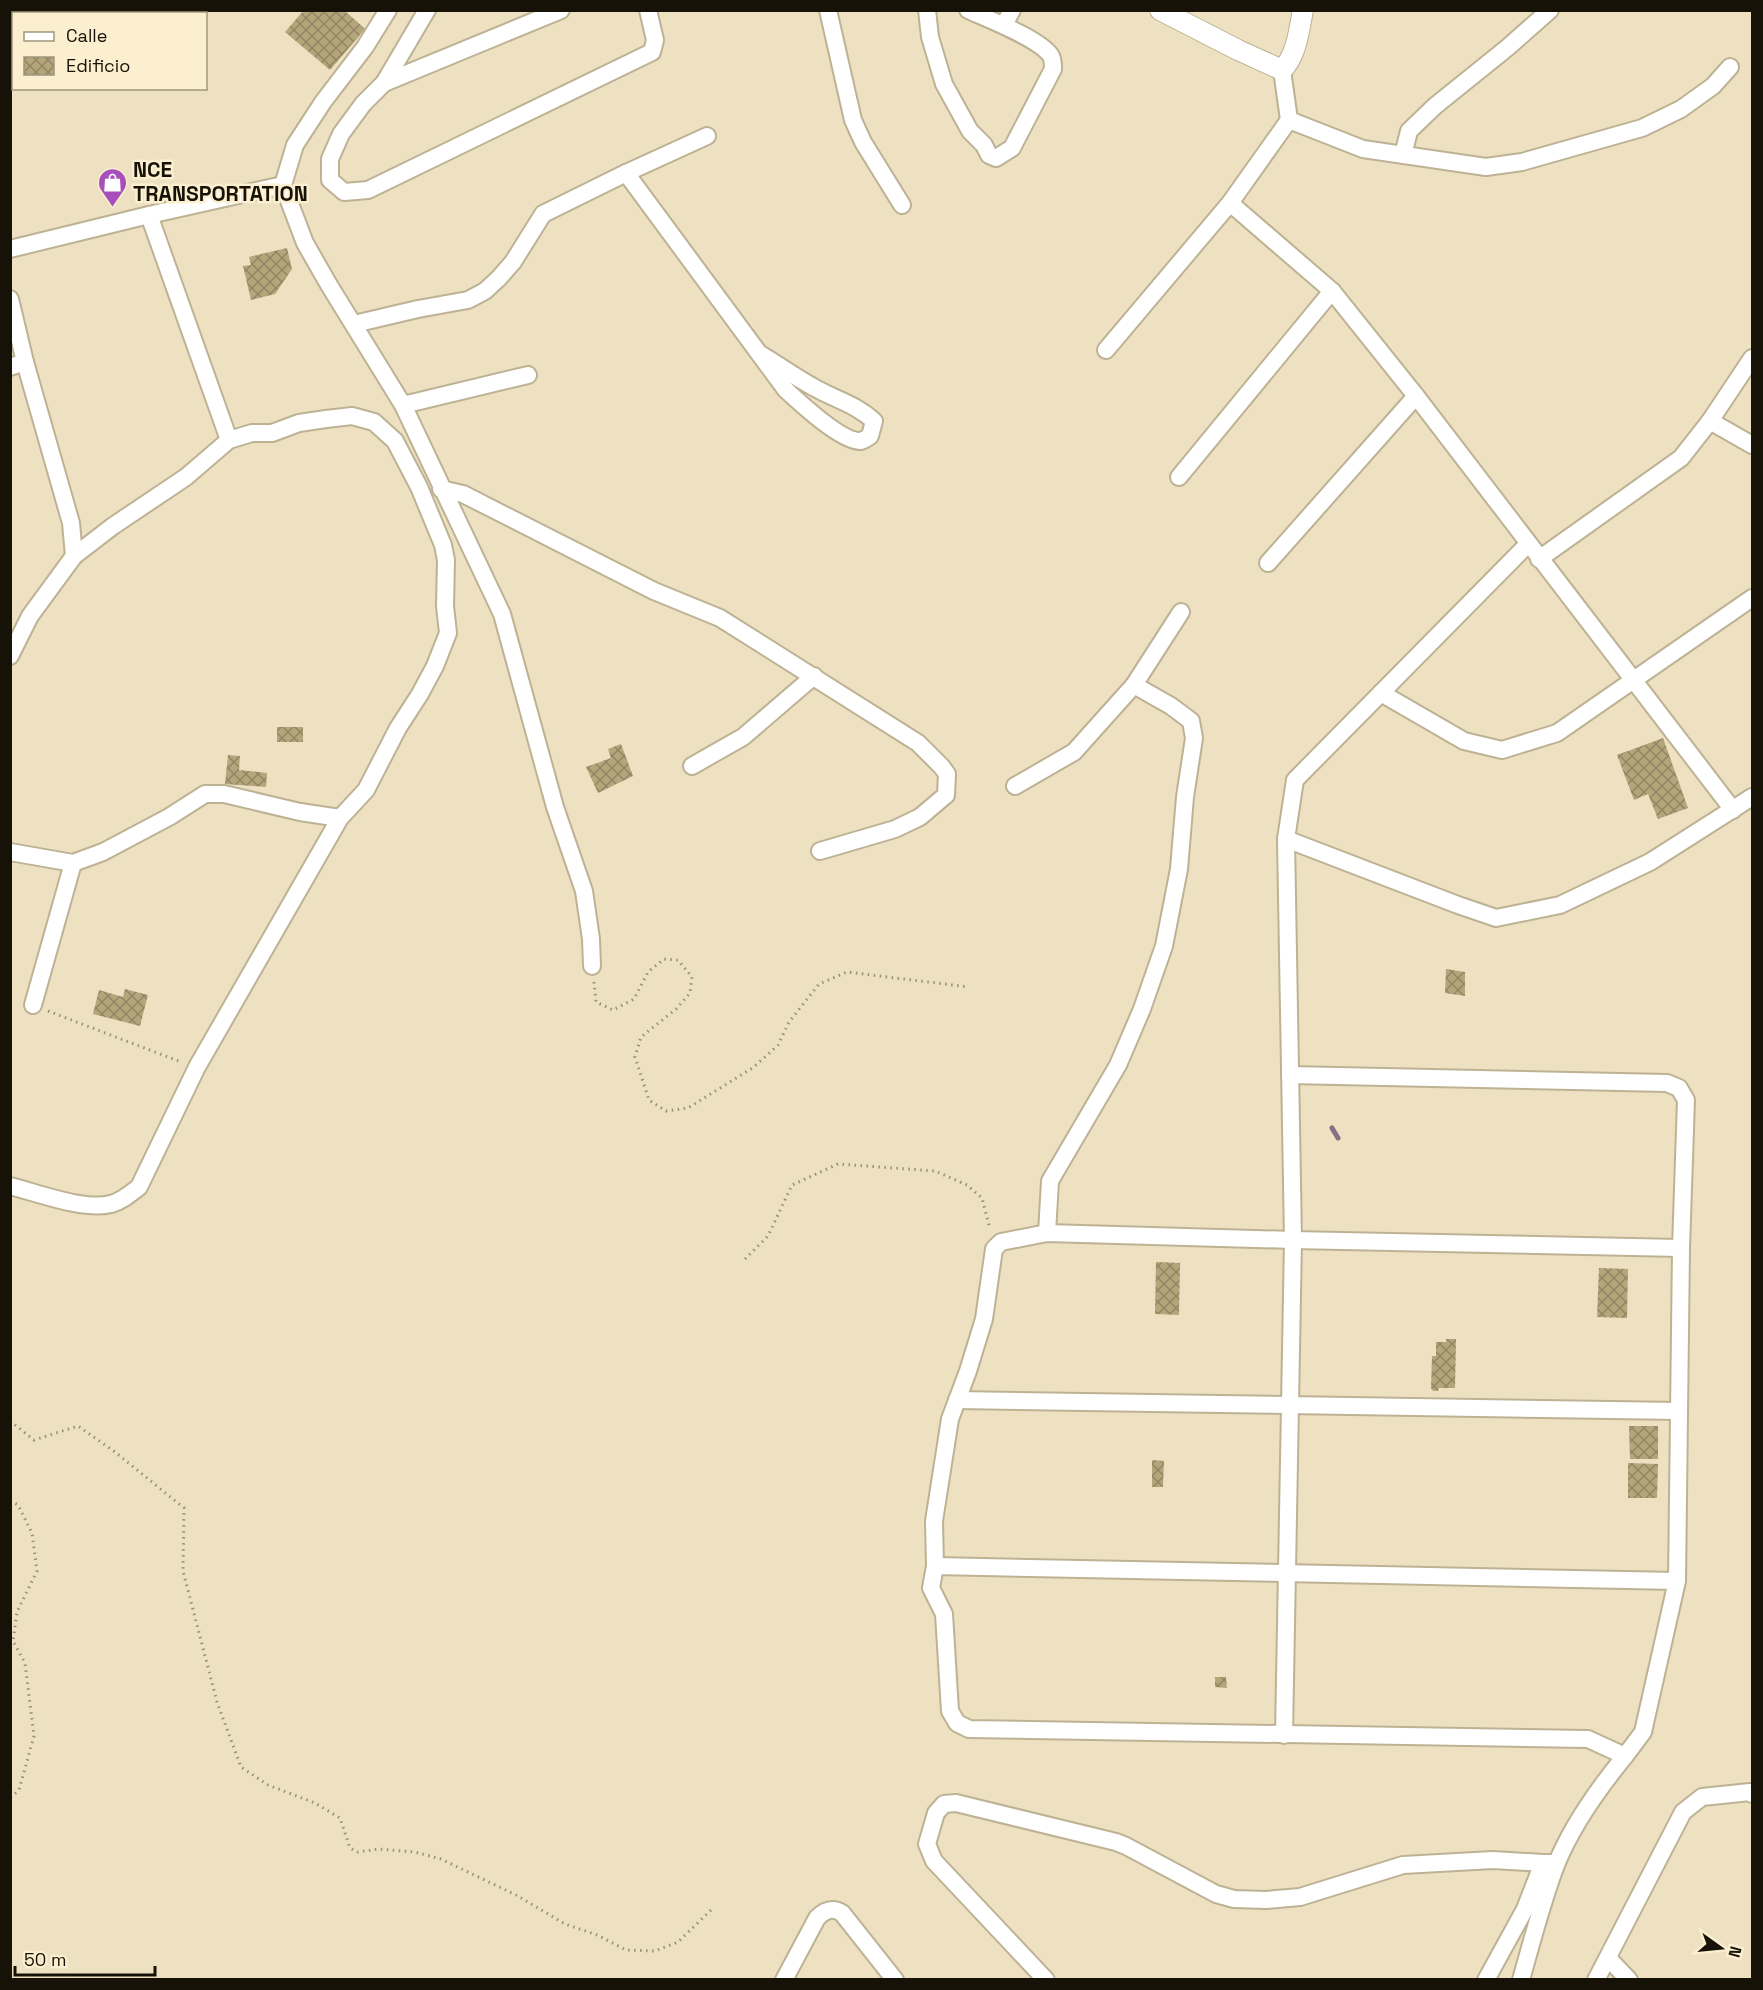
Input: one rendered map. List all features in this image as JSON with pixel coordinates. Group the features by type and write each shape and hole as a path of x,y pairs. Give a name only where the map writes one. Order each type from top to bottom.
{"street":[{"path":"388,10 365,47 323,102 295,145 283,185 306,243 329,285 403,405 502,614 555,807 584,891 591,939 592,966"},
{"path":"427,10 384,83 363,104 341,134 330,159 330,180 344,192 368,190 652,52 655,40 648,10"},
{"path":"384,83 561,10"},
{"path":"828,10 853,120 863,142 902,206"},
{"path":"927,10 930,38 944,84 970,131 984,145 989,155 996,158 1012,148 1053,69 1052,57 1008,18 968,10"},
{"path":"1160,10 1282,70"},
{"path":"1282,70 1288,64 1292,53 1303,10"},
{"path":"1403,155 1409,131 1436,105 1550,10"},
{"path":"1289,120 1363,149 1486,167 1522,162 1642,128 1681,109 1713,86 1730,67"},
{"path":"1106,350 1230,203 1289,120 1282,70"},
{"path":"354,324 468,300 485,291 513,262 543,214 707,136"},
{"path":"626,173 786,390 810,412 854,440 863,441 870,436 874,421 866,413 845,401 819,391 762,355"},
{"path":"10,249 283,185"},
{"path":"1230,203 1332,291 1416,396 1733,810"},
{"path":"149,215 229,440"},
{"path":"1179,477 1332,291"},
{"path":"10,299 18,364 71,523 74,556"},
{"path":"1539,559 1681,458 1710,421 1752,358"},
{"path":"403,405 528,375"},
{"path":"1268,563 1416,396"},
{"path":"10,656 30,616 74,556 113,526 186,477 229,440 252,433 272,433 299,423 352,416 374,422 395,441 419,487 443,545 446,560 445,606 448,633 435,666 398,728 366,790 340,818 198,1067 139,1187 111,1204 89,1207 10,1186"},
{"path":"1710,421 1752,445"},
{"path":"441,489 463,494 654,591 720,618 918,742 942,767 946,774 946,795 920,817 895,829 820,851"},
{"path":"1284,1735 1293,1240 1286,839 1295,780 1528,544"},
{"path":"1382,693 1464,741 1503,750 1557,733 1752,598"},
{"path":"1015,786 1074,752 1134,686 1181,612"},
{"path":"692,766 743,736 814,676"},
{"path":"1047,1233 1050,1181 1118,1065 1142,1009 1164,946 1179,869 1185,797 1194,738 1191,721 1171,706 1134,686"},
{"path":"10,852 73,863 103,852 170,817 205,794 224,795 300,812 340,818"},
{"path":"1286,839 1458,906 1496,918 1560,905 1650,862 1752,797"},
{"path":"33,1005 73,863"},
{"path":"1290,1075 1667,1083 1679,1088 1686,1100 1681,1248 1677,1581 1642,1732 1600,1787 1550,1863 1486,1980"},
{"path":"1625,1756 1588,1739 969,1729 957,1723 950,1711 944,1614 931,1588 935,1566 934,1521 950,1419 984,1319 994,1249 1001,1242 1047,1233 1681,1248"},
{"path":"957,1400 1679,1411"},
{"path":"935,1566 1677,1581"},
{"path":"1596,1980 1683,1812 1702,1797 1750,1792 1752,1794"},
{"path":"1046,1980 934,1861 927,1844 936,1813 944,1804 956,1803 1126,1846 1216,1894 1234,1899 1266,1900 1300,1897 1403,1865 1493,1860 1550,1863"},
{"path":"1521,1980 1550,1863"},
{"path":"784,1980 817,1918 825,1910 832,1909 842,1913 895,1980"},
{"path":"1608,1958 1629,1980"}],"path":[{"path":"592,966 596,1002 612,1010 634,999 648,972 664,959 678,960 692,977 690,993 676,1009 641,1037 635,1057 650,1100 666,1111 688,1108 754,1067 778,1046 789,1022 819,984 847,972 969,987"},
{"path":"33,1005 171,1059 198,1067"},
{"path":"745,1259 768,1236 792,1185 838,1164 935,1171 967,1185 982,1198 994,1249"},
{"path":"10,1421 34,1440 78,1426 115,1452 184,1508 183,1571 218,1702 242,1767 268,1785 315,1803 340,1818 350,1848 358,1852 379,1849 415,1852 441,1859 516,1895 565,1924 597,1935 626,1950 654,1951 678,1942 711,1910"},
{"path":"10,1501 18,1505 32,1533 37,1571 17,1612 13,1641 25,1663 34,1736 19,1790 10,1798"}],"building":[{"path":"304,10 344,10 365,29 330,70 285,32"},
{"path":"287,248 292,269 275,294 251,300 243,266 251,265 249,257"},
{"path":"277,727 303,727 303,742 277,742"},
{"path":"1663,738 1688,808 1658,819 1648,794 1634,800 1617,755"},
{"path":"621,744 633,776 598,793 586,767 611,758 608,749"},
{"path":"228,755 240,756 239,770 267,773 266,787 225,784"},
{"path":"1446,969 1465,972 1465,996 1445,993"},
{"path":"125,989 148,995 140,1026 93,1014 99,990 123,997"},
{"path":"1156,1262 1180,1263 1179,1315 1155,1314"},
{"path":"1599,1268 1628,1269 1627,1318 1597,1317"},
{"path":"1446,1339 1456,1339 1455,1388 1439,1388 1438,1391 1433,1391 1431,1388 1432,1356 1436,1356 1436,1342 1446,1342"},
{"path":"1629,1426 1658,1426 1658,1459 1630,1459"},
{"path":"1152,1460 1164,1461 1163,1487 1152,1487"},
{"path":"1628,1463 1658,1464 1657,1498 1628,1498"},
{"path":"1215,1677 1226,1677 1227,1688 1215,1687"}],"waterway":[{"path":"1332,1128 1338,1138"}],"place":[{"name":"NCE TRANSPORTATION","path":"112,208"}]}
